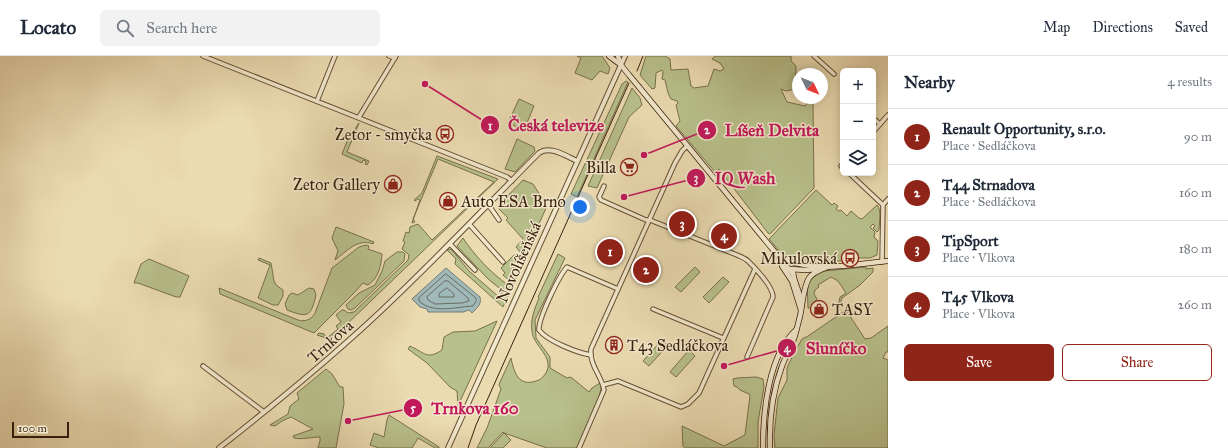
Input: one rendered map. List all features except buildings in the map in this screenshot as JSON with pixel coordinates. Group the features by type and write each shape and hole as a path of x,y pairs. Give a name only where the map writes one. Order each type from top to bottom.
{"main road":[{"path":"609,56 621,65 790,269 801,295 801,312"},
{"path":"618,56 621,65"},
{"path":"772,249 791,262 804,266"},
{"path":"772,249 792,281 801,312"},
{"path":"790,269 804,266 830,266 888,261"},
{"path":"790,269 813,270 830,266"},
{"path":"770,448 769,430 774,395 782,365 794,339 806,287 810,277 830,266"},
{"path":"763,448 763,422 765,406 774,368 788,337 796,330"}],"street":[{"path":"203,56 359,117 507,177 512,181"},
{"path":"317,101 335,56"},
{"path":"359,117 396,57 389,56"},
{"name":"Novolíšeňská","path":"448,448 625,56"},
{"path":"814,56 834,74"},
{"path":"876,129 888,115"},
{"path":"876,121 880,124"},
{"path":"579,448 603,394 603,385 590,355 593,344 675,163 682,151 687,146"},
{"name":"Trnkova","path":"219,448 343,346 450,244 538,154 545,150 550,150 578,161"},
{"path":"851,176 883,205"},
{"path":"604,186 599,197 601,200 642,218 737,255 748,261 772,289 773,297 748,356"},
{"path":"882,262 883,205 888,199"},
{"path":"488,204 499,220"},
{"path":"469,224 503,262"},
{"path":"450,244 475,270"},
{"path":"590,355 583,354 547,337 539,330 540,320 567,267 618,289"},
{"path":"603,385 618,381 681,407 688,404 699,393 755,269"},
{"path":"653,309 723,338"},
{"path":"203,366 264,412"}],"green space":[{"path":"577,56 602,56 610,68 608,74 600,71 592,80 575,73 581,58"},
{"path":"646,56 665,56 670,59 671,70 688,69 691,86 694,88 708,86 714,69 720,71 724,69 720,63 712,59 715,56 791,56 791,61 796,66 796,68 792,68 792,90 786,91 781,89 787,102 805,106 807,104 813,104 814,188 770,234 768,233 719,169 715,172 676,126 680,121 676,105 678,103 677,101 671,99 668,93 665,80 662,79 662,70 656,73 655,88 652,89 640,75"},
{"path":"626,81 628,82 577,197 571,194 622,84"},
{"path":"632,88 640,98 642,105 629,117 597,188 588,186"},
{"path":"519,99 534,106 524,130 508,123"},
{"path":"359,123 347,152 369,161 367,165 365,164 366,161 363,160 362,163 342,154 348,139"},
{"path":"517,139 534,147 535,151 515,172 505,169"},
{"path":"437,156 498,179 346,325 329,339 317,335 319,333 324,334 327,338 338,329 336,326 341,322 336,315 342,310 348,313 354,312 408,260 409,255 402,249 405,242 403,241 406,232 409,233 410,227 418,224 432,240 494,182 438,159 415,213 420,200 414,200 422,193"},
{"path":"523,180 533,184 547,206 522,261 515,266 513,270 516,278 503,307 455,264 456,259 447,250 452,250 469,271 499,297 503,291 488,279 457,246 463,238 483,263 508,285 510,281 503,275 505,273 501,268 514,255 521,257 522,254 516,247 523,239 506,220 508,218 497,207"},
{"path":"816,190 832,205 834,203 838,206 836,209 839,211 841,210 847,216 851,211 862,219 877,205 879,207 879,230 877,232 873,228 875,226 873,224 870,227 875,232 874,237 878,241 877,255 870,258 849,258 833,262 806,264 790,260 780,252 769,239"},
{"path":"336,227 374,242 373,244 362,243 353,246 335,260 338,251 332,238"},
{"path":"366,245 369,246 368,249 382,254 380,267 375,279 368,285 363,283 314,333 220,294 219,288 298,320 308,320 315,313 332,268 359,247"},
{"path":"397,252 403,252 405,254 404,261 355,308 351,310 348,309 346,305 359,293 375,285 385,261"},
{"path":"558,254 565,258 535,320 536,338 550,357 550,368 567,378 572,378 589,392 600,383 601,389 598,399 577,448 547,448 503,432 488,448 477,448 487,428 501,389 499,385 500,382 511,358 515,373 525,382 538,381 546,373 548,362 533,336 532,323 538,297"},
{"path":"259,258 271,263 274,281 276,285 283,290 283,296 278,305 273,305 258,298 270,265 258,260"},
{"path":"149,259 189,276 180,297 134,283 141,264"},
{"path":"695,267 700,272 681,292 675,287"},
{"path":"866,267 866,269 873,268 873,272 860,285 842,298 839,308 840,297 846,293 838,281 831,277 818,285 819,287 815,290 814,294 817,299 814,306 812,308 808,308 808,285 817,273"},
{"path":"723,277 729,282 709,303 703,297"},
{"path":"309,288 314,289 316,295 312,308 308,314 304,315 287,310 285,304 289,295 292,293 298,295"},
{"path":"846,310 865,339 871,338 888,326 888,352 886,352 883,358 888,360 888,448 775,448 774,435 778,398 787,380 787,368 794,353 802,339"},
{"path":"497,321 458,406 457,391 450,387 427,363 408,349 410,346 426,354 433,355 442,350 444,337 453,332 475,331"},
{"path":"662,340 668,345 649,366 643,361"},
{"path":"689,350 695,356 676,377 670,372"},
{"path":"326,369 332,374 340,387 343,387 344,404 336,448 318,448 320,437 303,439 294,438 293,436 313,429 291,417 275,426 270,425 288,414 290,406 299,399 297,393"},
{"path":"756,377 763,379 764,387 758,422 758,448 685,448 683,446 682,426 724,446 745,435 750,396 734,386 733,379"},
{"path":"389,415 439,448 435,448 418,438 412,448 379,448 370,445 374,433 384,437"},
{"path":"504,433 511,440 503,448 490,448"}],"water":[{"path":"446,268 480,297 480,304 472,313 469,310 463,312 428,312 427,309 420,307 412,299"}],"tram line":[{"path":"637,71 643,56"},
{"path":"468,448 476,425 629,83"}],"place":[{"name":"Česká televize","path":"425,84"},
{"name":"Zetor - smyčka","path":"445,134"},
{"name":"Líšeň Delvita","path":"644,155"},
{"name":"Billa","path":"629,167"},
{"name":"Zetor Gallery","path":"393,184"},
{"name":"IQ Wash","path":"624,197"},
{"name":"Auto ESA Brno","path":"448,201"},
{"name":"TipSport","path":"682,224"},
{"name":"T45 Vlkova","path":"724,236"},
{"name":"Renault Opportunity, s.r.o.","path":"610,252"},
{"name":"Mikulovská","path":"850,258"},
{"name":"T44 Strnadova","path":"646,270"},
{"name":"TASY","path":"819,309"},
{"name":"T43 Sedláčkova","path":"614,345"},
{"name":"Sluníčko","path":"724,366"},
{"name":"Trnkova 160","path":"348,421"}]}
